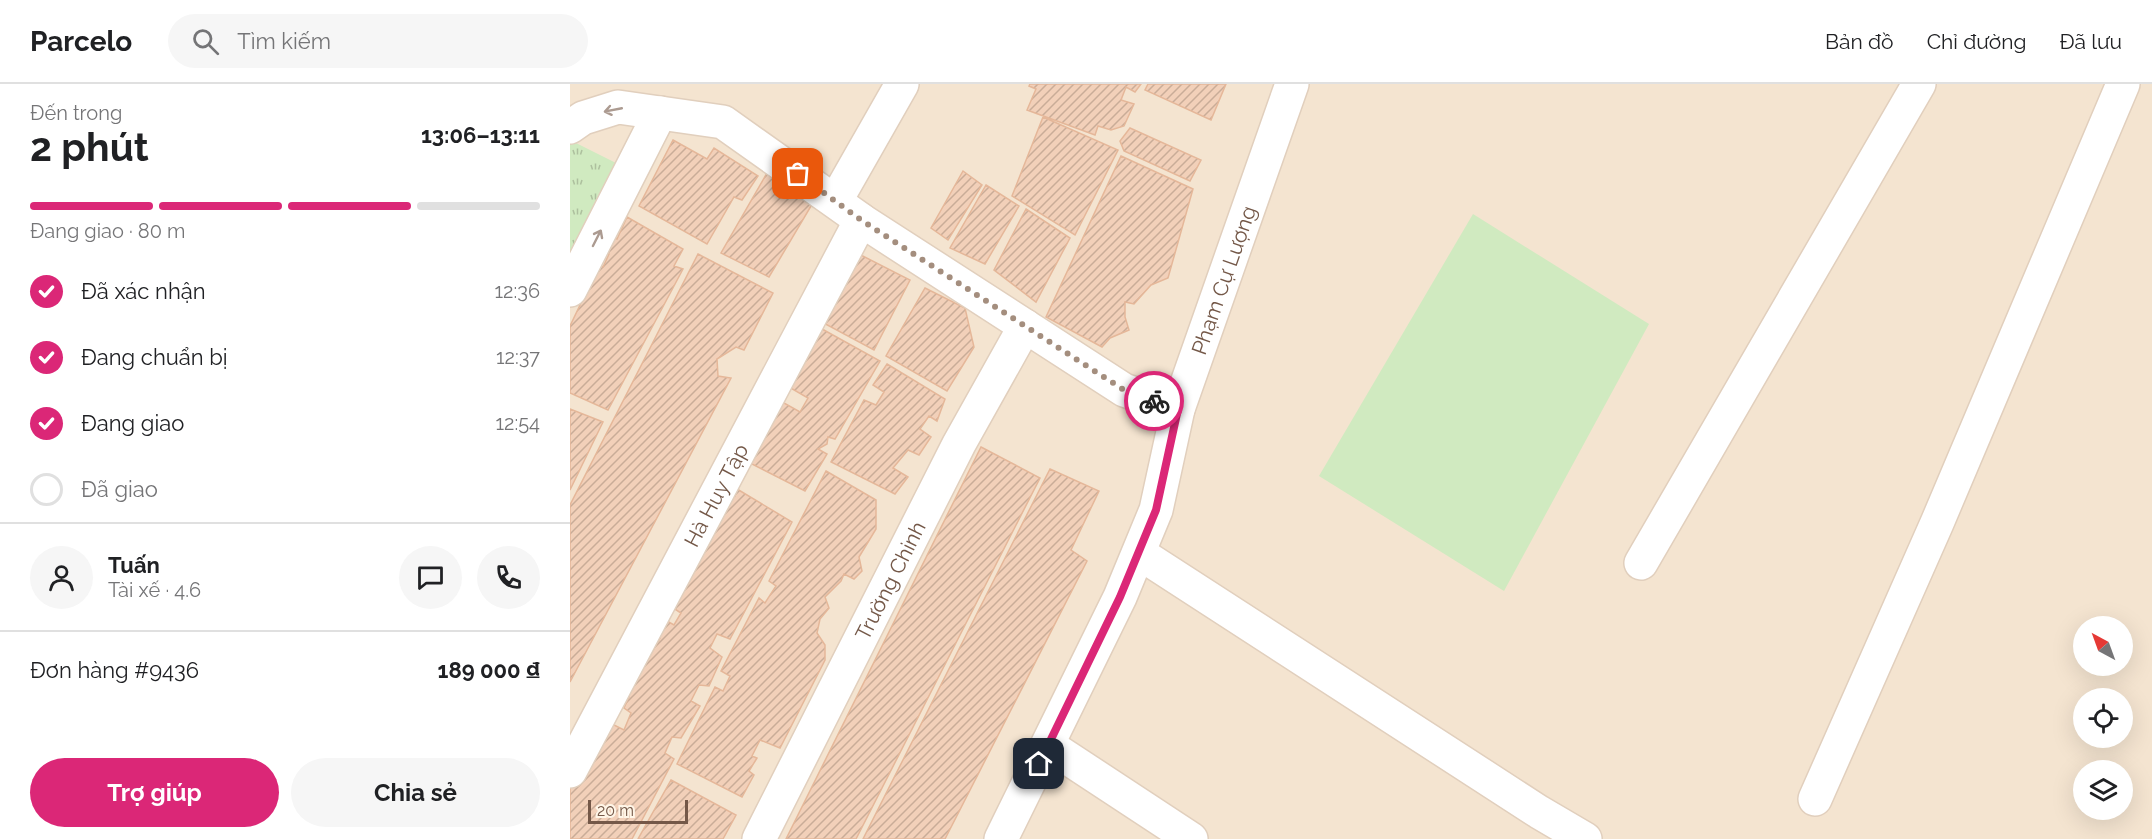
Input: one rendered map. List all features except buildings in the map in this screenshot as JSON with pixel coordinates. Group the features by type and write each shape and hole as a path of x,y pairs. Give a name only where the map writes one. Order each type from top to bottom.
{"street":[{"path":"836,200 902,84"},
{"name":"Phạm Cự Lượng","path":"1001,839 1120,597 1156,510 1178,409 1292,84"},
{"path":"1641,563 1919,84"},
{"path":"1815,800 1937,523 2124,84"},
{"path":"570,127 583,118 618,107 723,122 836,200 861,220 1124,390 1178,409"},
{"path":"570,290 660,113"},
{"name":"Hà Huy Tập","path":"570,771 861,220"},
{"name":"Trường Chinh","path":"759,839 959,444 1025,326"},
{"path":"1139,553 1539,812 1585,839"},
{"path":"1048,745 1191,839"}],"shaded area":[{"path":"570,84 2152,84 2152,839 570,839"}],"green space":[{"path":"570,140 616,163 570,253"},
{"path":"1473,214 1649,324 1504,591 1319,476"}],"way so far":[{"path":"798,174 861,220 1124,390 1154,401"}],"route":[{"path":"1039,764 1120,597 1156,510 1178,409 1154,401"}]}
